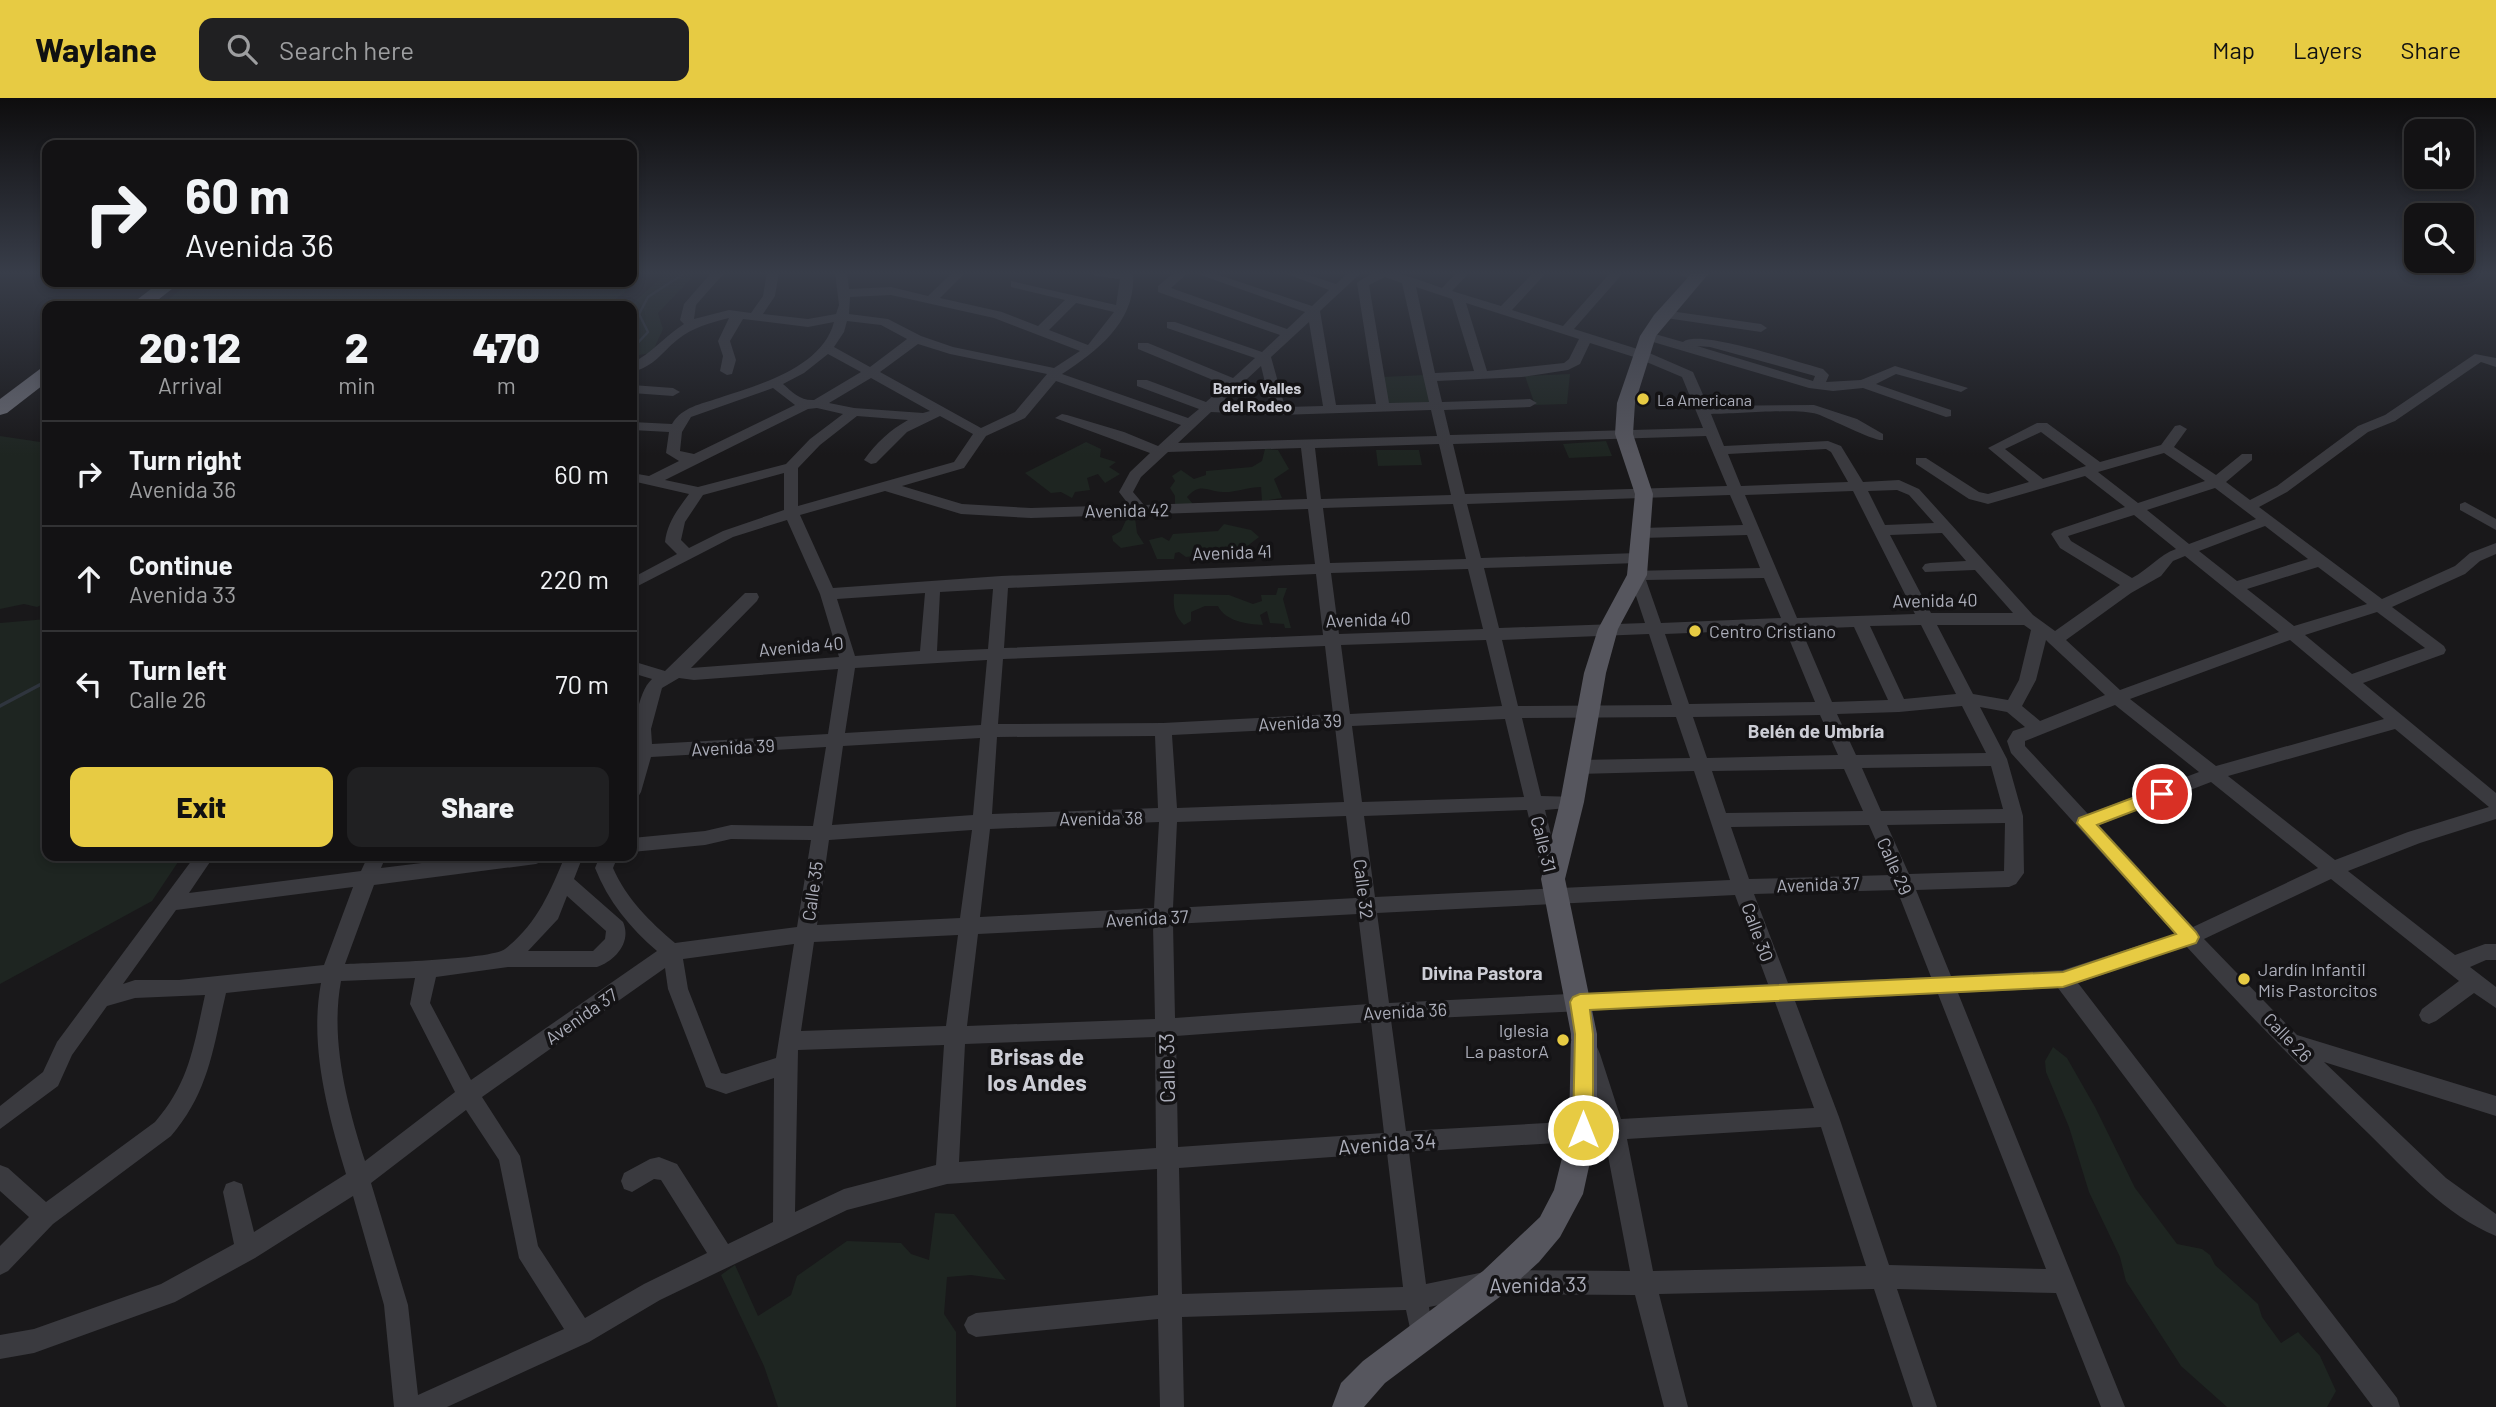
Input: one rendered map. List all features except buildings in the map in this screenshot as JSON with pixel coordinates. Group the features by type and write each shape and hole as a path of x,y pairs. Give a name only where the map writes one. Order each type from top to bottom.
{"highway":[{"path":"5,400 42,376"}],"main road":[{"name":"Calle 30","path":"1555,889 1586,711 1608,629 1638,567 1644,494 1624,434 1626,402 1650,333"},
{"name":"Calle 31","path":"1555,889 1580,1002 1584,1034"},
{"path":"1348,1407 1352,1394 1374,1372 1421,1334 1494,1282 1550,1227 1568,1194 1583,1130 1584,1034"}],"street":[{"path":"637,366 656,356 678,333"},
{"path":"727,333 724,341 730,351 731,363 727,371"},
{"path":"696,458 683,458 673,453 671,447 680,419 686,414 775,383 817,361 828,349 835,333"},
{"path":"904,333 915,339 1055,373 1191,424"},
{"path":"1049,333 1090,350"},
{"path":"637,581 728,534 791,513 960,465 981,433 1020,415 1055,373 1090,350 1103,333"},
{"path":"1194,333 1265,358"},
{"path":"1318,333 1330,408"},
{"path":"1370,333 1383,406"},
{"name":"Calle 31","path":"1419,333 1442,440 1513,712 1555,889"},
{"path":"1469,333 1482,374"},
{"name":"Calle 29","path":"1571,333 1642,355 1688,375 1826,708 1903,881 2113,1407"},
{"path":"1138,507 1128,496 1127,487 1163,450 1290,334"},
{"path":"1648,336 1818,386 1864,384 1895,370 1961,388"},
{"path":"1429,377 1522,373 1568,366 1575,361 1586,338"},
{"path":"652,481 811,405 873,371 915,339"},
{"path":"2249,506 2283,489 2363,429 2390,418 2496,344"},
{"path":"1143,346 1235,384"},
{"path":"828,349 873,371 981,433"},
{"path":"2480,357 2496,363"},
{"path":"1265,358 1279,411"},
{"path":"775,383 788,396 811,405 924,418"},
{"path":"1142,383 1208,408 1279,411 1530,403"},
{"path":"1864,384 1947,413"},
{"path":"637,389 673,392"},
{"path":"1704,410 1814,409 1852,422 1878,437"},
{"path":"871,460 889,437 942,411"},
{"path":"637,478 698,492 791,467 815,442 854,412"},
{"path":"1062,418 1163,450 1711,432"},
{"path":"637,426 678,428"},
{"path":"2039,483 1994,448 2042,426 2135,508 2292,633 2496,803"},
{"path":"1921,461 1979,498 1988,499 2166,448 2180,429"},
{"name":"Calle 32","path":"1307,444 1421,1334"},
{"path":"1719,820 2014,816 1998,759 1858,486 1836,449 1828,445 1720,450"},
{"path":"2166,448 2217,482 2383,605 2438,650 2349,681"},
{"path":"2132,585 2065,544 2059,534 2217,482 2247,457"},
{"path":"791,467 791,513"},
{"path":"1644,494 1899,485 1914,492 1943,528 2041,629 2117,696 2496,999"},
{"name":"Avenida 42","path":"889,487 961,509 1031,513 1138,507 1169,509 1644,494"},
{"path":"687,554 673,542 673,536 676,523 698,492"},
{"path":"2465,507 2496,525"},
{"name":"Calle 35","path":"784,1230 785,1065 848,661 828,594 791,513"},
{"path":"2041,629 2156,572 2168,557 2268,520"},
{"path":"1880,530 1943,528"},
{"path":"1642,533 1754,530"},
{"path":"2041,629 2035,662 2012,707 2039,729 2117,696 2292,633 2383,605 2460,570 2474,557 2496,548"},
{"path":"2235,587 2322,560"},
{"path":"1930,568 1975,562"},
{"name":"Avenida 41","path":"828,594 1001,582 1323,568 1475,563 1638,567"},
{"path":"1638,567 1771,573"},
{"name":"Calle 30","path":"1638,567 1719,820 1779,992 1828,1117 1925,1407"},
{"path":"637,570 647,575"},
{"path":"419,1407 581,1334 652,1292 844,1200 947,1173 954,1036 982,822 1001,582"},
{"path":"928,656 933,586"},
{"path":"638,752 655,685 671,674 751,597"},
{"name":"Avenida 40","path":"637,668 671,674 694,674 928,656 1491,633 1926,619 2041,629"},
{"path":"1859,621 1899,706"},
{"name":"Avenida 39","path":"638,752 989,731 1163,729 1513,712 1899,706 1968,699 2012,707"},
{"path":"2085,823 2213,774 2397,722"},
{"name":"Calle 33","path":"1163,729 1168,816 1163,917 1172,1407"},
{"name":"Calle 26","path":"2039,729 2019,736 2016,741 2017,748 2085,823 2190,937 2433,1181 2494,1224"},
{"path":"1578,767 1998,759"},
{"name":"Avenida 38","path":"637,845 705,838 731,832 820,833 982,822 1572,802"},
{"path":"2388,1407 2063,979 2190,937 2335,868 2415,837 2496,812"},
{"name":"Avenida 37","path":"0,1346 34,1341 167,1294 247,1250 359,1180 468,1095 672,952 806,934 1367,908 1555,889 1742,887 2010,879 2015,873 2014,816"},
{"path":"0,1119 32,1097 51,1079 64,1049 201,861"},
{"path":"375,861 344,932 328,1007 337,1104 393,1293 405,1370 406,1407"},
{"path":"172,902 498,861"},
{"path":"508,959 551,913 572,861"},
{"path":"607,861 604,868 609,883 652,936 672,952 677,989 713,1080 726,1084 785,1065"},
{"path":"98,1000 135,989 178,989 334,972 427,969 508,959 597,959 615,943 617,928 564,882"},
{"path":"2455,964 2485,952 2496,952"},
{"path":"427,969 420,1004 468,1095 509,1156 527,1250 581,1334"},
{"name":"Avenida 36","path":"789,1041 1166,1028 1380,1012 1779,992 1945,987 2063,979"},
{"path":"2429,1015 2475,981"},
{"path":"0,1263 45,1216 163,1129 176,1114 196,1079 218,983"},
{"name":"Calle 31","path":"1584,1034 1614,1130 1644,1283 1676,1407"},
{"path":"2294,1043 2496,1106"},
{"name":"Avenida 34","path":"947,1173 1583,1130 1828,1117"},
{"path":"632,1181 651,1168 662,1167 669,1172 723,1259"},
{"path":"0,1176 45,1216"},
{"path":"234,1192 247,1250"},
{"name":"Avenida 33","path":"976,1325 1170,1306 1416,1298 1494,1282 1644,1283 1883,1277 2061,1281"}],"shaded area":[{"path":"637,333 661,333 652,353 637,355"},
{"path":"1570,374 1567,404 1535,405 1525,376"},
{"path":"1425,375 1433,403 1385,404 1382,377"},
{"path":"0,436 42,442 42,604 37,607 24,604 0,609"},
{"path":"1606,441 1612,456 1569,458 1563,444"},
{"path":"1086,442 1101,449 1100,457 1116,462 1109,467 1120,474 1105,483 1098,474 1087,478 1090,490 1075,492 1072,498 1061,492 1051,493 1025,473"},
{"path":"1265,449 1278,450 1289,469 1274,479 1282,498 1262,501 1261,487 1227,492 1204,488 1187,497 1193,504 1175,504 1175,496 1170,488 1175,481 1172,476 1181,470 1194,479 1206,475 1206,471 1252,467 1262,461"},
{"path":"1376,450 1419,450 1422,465 1378,466"},
{"path":"1127,518 1135,518 1137,533 1144,544 1121,548 1113,541 1112,536 1121,531"},
{"path":"1224,524 1251,530 1259,537 1242,550 1186,557 1179,552 1175,553 1174,559 1157,559 1149,540 1162,537 1169,541 1173,534 1218,531"},
{"path":"1278,588 1287,588 1283,599 1291,628 1285,628 1284,624 1270,623 1267,611 1260,615 1263,625 1256,625 1231,618 1218,606 1205,606 1191,612 1191,621 1184,625 1174,607 1174,594 1229,595 1253,604 1262,601 1261,595 1276,595"},
{"path":"42,619 42,861 179,861 152,901 0,984 0,623"},
{"path":"2053,1047 2067,1058 2135,1188 2177,1244 2202,1249 2210,1255 2215,1265 2258,1304 2262,1317 2281,1343 2298,1332 2320,1356 2336,1391 2327,1407 2227,1407 2181,1366 2126,1281 2120,1257 2089,1192 2069,1127 2046,1072 2045,1061"},
{"path":"935,1213 954,1214 1006,1280 971,1275 947,1277 944,1314 956,1332 956,1407 778,1407 764,1366 721,1275 735,1265 758,1316 791,1295 797,1276 847,1241 901,1243 911,1254 929,1260"}],"waterway":[{"path":"637,344 647,333"},
{"path":"0,706 42,684"}],"place":[{"name":"La Americana","path":"1643,399"},
{"name":"Centro Cristiano","path":"1695,631"},
{"name":"Jardín Infantil Mis Pastorcitos","path":"2244,979"},
{"name":"Iglesia La pastorA","path":"1563,1040"}],"district":[{"name":"Barrio Valles del Rodeo","path":"1257,396"},
{"name":"Belén de Umbría","path":"1816,730"},
{"name":"Divina Pastora","path":"1482,972"},
{"name":"Brisas de los Andes","path":"1037,1069"}],"route":[{"path":"1583,1130 1584,1034 1580,1002 1945,987 2063,979 2190,937 2085,823 2162,794"}]}
